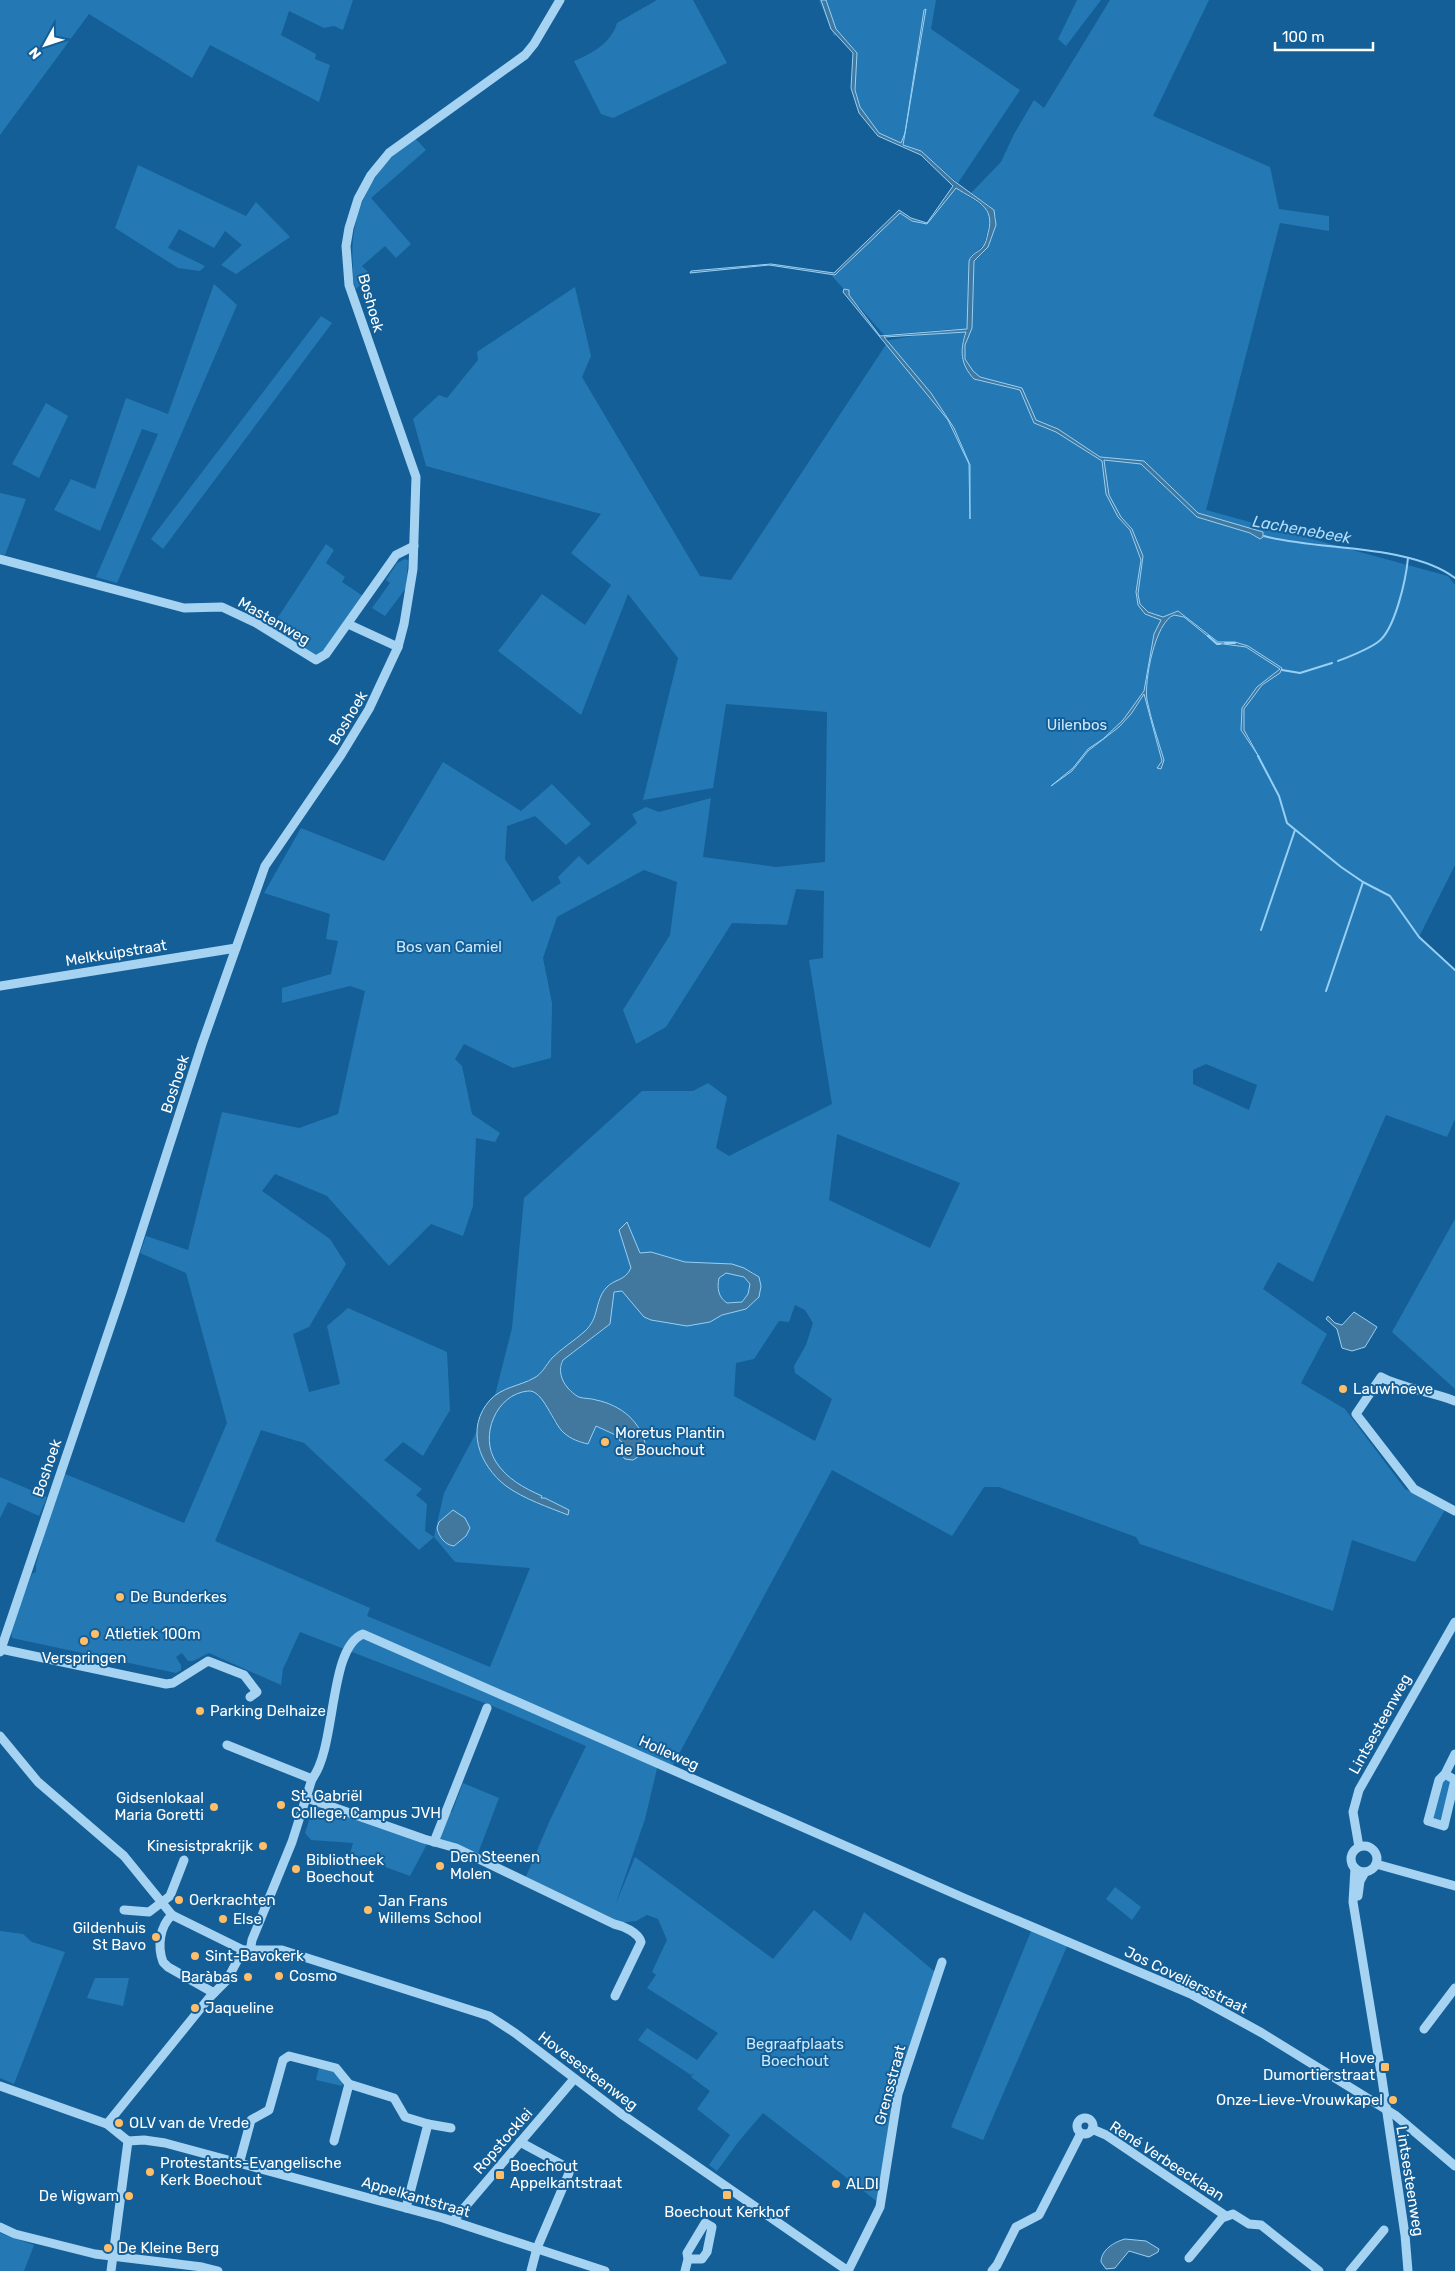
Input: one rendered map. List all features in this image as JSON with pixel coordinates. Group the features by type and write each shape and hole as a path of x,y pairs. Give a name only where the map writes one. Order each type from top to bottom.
{"street":[{"name":"Boshoek","path":"0,1650 265,866 358,730 378,694 398,647 410,596 416,477 354,302 346,265 349,228 362,191 371,175 389,152 525,55 534,44 560,0"},
{"path":"398,647 348,624 396,555 414,546"},
{"name":"Mastenweg","path":"0,560 184,608 222,608 256,623 316,660 326,654 348,624"},
{"name":"Melkkuipstraat","path":"0,986 236,948"},
{"path":"1455,1401 1406,1385 1392,1383 1381,1377 1356,1414 1414,1489 1455,1511"},
{"name":"Lintsesteenweg","path":"1408,2271 1405,2235 1353,1891 1355,1868 1351,1858 1359,1846 1353,1812 1359,1790 1455,1622"},
{"name":"Holleweg","path":"312,1779 317,1773 326,1747 337,1678 345,1654 355,1638 362,1634 964,1898"},
{"path":"0,1650 166,1684 173,1683 204,1662 211,1661 244,1675 257,1692"},
{"path":"434,1842 452,1802 487,1708"},
{"path":"0,1736 38,1782 124,1856 172,1915 246,1951"},
{"path":"107,2124 214,1993 227,1980 246,1951 292,1842 307,1798 312,1779 226,1745"},
{"path":"1445,1774 1455,1780 1444,1826 1428,1821 1439,1780 1445,1774 1455,1754"},
{"path":"307,1798 456,1848 608,1922 622,1926 641,1939 615,1996"},
{"path":"1355,1868 1365,1872 1376,1864 1377,1858 1374,1850 1367,1846 1359,1846"},
{"path":"124,1910 148,1912 170,1896 184,1860"},
{"path":"1376,1864 1455,1886"},
{"name":"Lintsesteenweg","path":"1356,1916 1359,1887 1365,1872"},
{"name":"Jos Coveliersstraat","path":"964,1898 1191,1994 1262,2033 1395,2114 1455,2166"},
{"path":"172,1915 166,1922 161,1936 163,1962 168,1967 214,1993"},
{"name":"Hovesesteenweg","path":"246,1951 282,1950 489,2016 776,2223 848,2271"},
{"name":"Grensstraat","path":"848,2271 880,2207 898,2094 942,1962"},
{"path":"1424,2029 1455,1988"},
{"path":"239,2164 251,2120 269,2110 283,2060 286,2058 293,2057 336,2068 349,2084 394,2098 405,2117 451,2128"},
{"name":"Ropstocklei","path":"453,2221 574,2079"},
{"path":"334,2140 349,2084"},
{"path":"0,2086 107,2124 128,2140 111,2271"},
{"path":"1082,2118 1091,2121 1092,2129 1087,2134 1081,2133 1076,2124 1082,2118"},
{"path":"406,2208 428,2124"},
{"name":"René Verbeecklaan","path":"1092,2129 1106,2135 1226,2216"},
{"path":"992,2271 998,2265 1016,2227 1039,2215 1081,2133"},
{"name":"Appelkantstraat","path":"128,2140 165,2143 406,2208 453,2221 606,2271"},
{"path":"520,2142 568,2168 569,2173 537,2248 531,2271"},
{"name":"René Verbeecklaan","path":"1189,2258 1222,2218 1233,2214 1249,2224 1261,2226 1320,2271"},
{"path":"0,2227 15,2234 78,2251 202,2267 218,2271"},
{"path":"1350,2271 1384,2230"},
{"path":"685,2271 688,2259"}],"green space":[{"path":"0,0 353,0 343,30 334,26 324,28 289,11 281,35 316,54 315,59 330,65 319,102 210,45 192,78 89,14 0,135"},
{"path":"657,0 693,0 727,63 613,118 601,114 574,61 606,42 617,23"},
{"path":"819,0 936,0 931,29 1020,90 958,183 921,151 903,145 926,9 905,133 901,143 879,133 860,107 855,90 855,50 840,33 834,36"},
{"path":"1077,0 1101,0 1066,46 1058,39"},
{"path":"1110,0 1209,0 1153,116 1270,167 1279,209 1329,216 1329,231 1280,223 1206,510 1448,576 1455,585 1455,865 1419,937 1455,970 1455,1119 1447,1137 1386,1115 1313,1282 1278,1262 1263,1289 1327,1334 1301,1383 1345,1409 1405,1489 1446,1508 1415,1562 1352,1540 1333,1611 1140,1544 1136,1537 999,1487 984,1487 952,1536 832,1470 673,1765 659,1760 645,1819 615,1906 635,1857 773,1959 814,1910 851,1941 864,1912 935,1972 908,2054 906,2053 908,2055 891,2108 879,2203 763,2113 717,2171 709,2165 730,2135 697,2109 710,2091 691,2077 694,2073 691,2075 638,2040 647,2028 697,2060 718,2033 647,1988 656,1975 652,1972 667,1940 658,1919 647,1915 636,1921 618,1923 525,1879 550,1820 586,1746 495,1707 300,1632 283,1669 281,1685 209,1653 193,1661 188,1661 182,1653 176,1657 181,1665 181,1670 176,1673 12,1638 11,1629 32,1574 36,1572 36,1565 46,1527 63,1473 184,1523 227,1423 186,1273 140,1253 146,1236 188,1250 222,1112 299,1128 338,1114 365,991 350,986 282,1003 282,988 331,974 338,941 326,939 330,914 264,893 301,828 384,861 443,762 521,811 552,784 591,824 566,845 535,816 507,826 505,859 532,902 561,883 558,877 579,856 588,865 637,823 632,814 646,807 659,812 711,798 703,857 776,867 825,862 827,712 726,704 713,788 643,800 678,658 628,594 581,715 498,651 542,594 585,625 611,585 571,553 601,514 426,466 413,419 439,395 447,398 478,360 477,352 575,287 591,356 582,377 700,576 731,580 889,340 955,329 884,335 832,276 837,274 897,214 900,213 912,221 927,224 956,188 984,207 991,218 984,245 972,255 969,261 968,327 972,327 974,261 983,253 996,225 996,217 991,207 971,193 1001,162 1014,134 1034,100 1044,108","holes":["644,870 677,882 670,935 623,1010 636,1044 666,1027 732,923 787,925 796,889 824,891 823,958 809,960 832,1104 729,1156 716,1148 727,1097 708,1083 693,1091 642,1091 524,1198 512,1328 494,1399 444,1493 434,1537 425,1531 427,1504 416,1495 422,1489 384,1460 403,1442 423,1456 450,1410 447,1352 348,1308 327,1326 340,1384 309,1392 293,1334 309,1327 346,1264 330,1239 262,1191 275,1174 327,1196 389,1266 431,1224 463,1236 473,1206 476,1138 495,1142 500,1133 472,1114 462,1066 455,1059 464,1044 513,1068 551,1058 552,1003 543,958 557,917","1206,1064 1257,1085 1249,1110 1193,1084 1193,1070","837,1134 960,1183 930,1248 829,1200","627,1223 640,1253 651,1252 685,1262 744,1268 754,1273 759,1297 746,1309 722,1315 710,1322 687,1326 644,1317 623,1291 614,1292 610,1324 563,1360 560,1374 562,1381 577,1397 613,1405 634,1421 625,1459 619,1451 622,1442 620,1437 596,1426 588,1444 554,1422 545,1402 526,1381 536,1378 551,1360 584,1332 594,1321 599,1301 605,1289 627,1277 631,1268 631,1262 619,1230","795,1305 805,1310 813,1323 806,1345 794,1366 795,1373 832,1399 815,1441 734,1396 736,1363 754,1359 779,1321 789,1322","261,1430 304,1443 419,1550 434,1537 455,1562 530,1568 490,1667 367,1616 370,1608 215,1541"]},
{"path":"414,137 426,150 371,198 411,244 396,258 385,246 362,266 371,275 356,289 353,278 353,247 359,211 375,178 386,163"},
{"path":"138,165 246,216 256,202 290,237 236,274 221,265 242,245 225,231 214,248 179,229 168,248 205,266 200,271 178,268 115,228"},
{"path":"214,284 237,305 117,583 96,577 158,434 142,429 100,531 54,510 71,479 95,489 126,398 168,414"},
{"path":"321,316 332,323 163,549 151,539"},
{"path":"46,403 68,416 39,478 12,464"},
{"path":"0,493 26,499 5,555 0,554"},
{"path":"326,544 334,550 326,563 345,577 342,582 363,596 327,648 317,655 271,628"},
{"path":"405,559 408,560 406,588 385,616 372,608 390,583 386,580 397,563"},
{"path":"1455,1219 1455,1389 1392,1332"},
{"path":"726,1273 744,1277 750,1284 748,1294 742,1302 727,1303 720,1295 718,1288 719,1278"},
{"path":"0,1477 47,1497 39,1516 8,1502 0,1518"},
{"path":"1448,1777 1452,1785 1442,1820 1439,1822 1432,1820 1440,1783"},
{"path":"463,1783 499,1798 477,1856 442,1841 439,1837 449,1813 452,1812"},
{"path":"314,1805 427,1844 410,1876 350,1854 353,1843 311,1840 305,1833"},
{"path":"1115,1887 1141,1907 1132,1920 1106,1899"},
{"path":"1032,1929 1068,1944 983,2140 951,2127"},
{"path":"0,1931 23,1934 32,1942 65,1952 14,2084 0,2078"},
{"path":"95,1978 129,1978 123,2006 87,1998"},
{"path":"319,2067 337,2072 343,2082 342,2086 316,2080"},
{"path":"0,2233 34,2245 24,2271 0,2271"}],"shaded area":[{"path":"821,0 826,0 836,29 857,53 855,90 860,107 879,133 901,143 905,133 924,10 926,9 903,145 921,151 954,181 994,210 996,225 988,247 974,261 972,328 965,345 965,359 973,371 980,377 1022,388 1036,420 1058,429 1100,457 1144,461 1198,513 1263,532 1263,537 1260,539 1250,533 1197,517 1141,464 1104,460 1109,495 1121,517 1132,529 1143,556 1138,594 1140,604 1148,612 1163,617 1178,611 1218,642 1235,642 1248,646 1282,668 1280,673 1262,685 1244,709 1244,730 1259,757 1241,730 1242,708 1257,687 1280,669 1246,647 1216,643 1184,617 1174,615 1167,620 1156,640 1147,680 1147,700 1164,760 1161,769 1157,768 1162,761 1144,694 1131,714 1119,727 1088,751 1072,771 1051,786 1073,768 1088,749 1103,739 1123,720 1144,691 1154,634 1161,620 1145,614 1138,605 1136,592 1141,560 1130,530 1118,517 1106,494 1102,461 1056,432 1034,423 1020,390 974,379 966,368 962,357 966,332 884,337 931,393 954,428 970,465 970,519 969,464 948,420 843,292 844,289 849,290 849,295 880,336 967,329 969,261 984,245 990,224 987,210 982,205 956,188 927,224 912,221 900,213 835,275 769,265 690,273 691,271 771,264 834,273 899,210 911,218 927,223 953,186 921,155 878,136 859,113 851,88 853,53 831,29"},
{"path":"627,1222 640,1253 651,1252 685,1262 732,1264 744,1268 759,1277 761,1286 759,1297 746,1309 722,1315 710,1322 687,1326 651,1320 644,1317 622,1291 614,1292 610,1324 563,1360 561,1375 565,1385 573,1393 579,1397 594,1399 614,1406 629,1416 640,1430 646,1448 644,1453 633,1460 625,1459 618,1451 622,1442 619,1440 620,1437 596,1426 588,1444 567,1435 560,1429 543,1401 533,1392 528,1391 517,1394 499,1408 490,1429 489,1440 491,1452 496,1462 516,1482 542,1496 541,1498 545,1498 569,1510 568,1515 520,1495 506,1486 497,1477 482,1457 478,1446 478,1422 482,1411 490,1400 500,1392 537,1376 552,1358 589,1327 595,1316 602,1293 606,1288 625,1276 631,1268 619,1230","holes":["726,1273 744,1277 750,1284 748,1294 742,1302 727,1303 719,1292 719,1278"]},
{"path":"1354,1312 1377,1327 1365,1347 1352,1351 1342,1348 1337,1329 1326,1319 1328,1316 1335,1323 1342,1325"},
{"path":"453,1510 465,1518 470,1528 466,1536 454,1546 443,1540 437,1528 439,1522"},
{"path":"1125,2239 1146,2241 1159,2249 1158,2252 1149,2257 1129,2251 1115,2268 1106,2269 1101,2262 1103,2254 1113,2244"}],"waterway":[{"name":"Lachenebeek","path":"1264,536 1286,541 1363,550 1414,559 1436,567 1455,578"},
{"path":"1338,661 1369,648 1384,636 1390,627 1399,603 1408,558"},
{"path":"1208,636 1217,644 1220,644"},
{"path":"1225,643 1235,643"},
{"path":"1282,670 1300,673 1332,663"},
{"path":"1258,756 1279,796 1287,823 1341,867 1363,882 1390,896 1419,937 1455,970"},
{"path":"1261,930 1295,830"},
{"path":"1326,991 1363,882"}],"place":[{"name":"Lauwhoeve","path":"1343,1389"},
{"name":"Moretus Plantin de Bouchout","path":"605,1442"},
{"name":"De Bunderkes","path":"120,1597"},
{"name":"Atletiek 100m","path":"95,1634"},
{"name":"Verspringen","path":"84,1641"},
{"name":"Parking Delhaize","path":"200,1711"},
{"name":"St. Gabriël College, Campus JVH","path":"281,1805"},
{"name":"Gidsenlokaal Maria Goretti","path":"214,1807"},
{"name":"Kinesistprakrijk","path":"263,1846"},
{"name":"Den Steenen Molen","path":"440,1866"},
{"name":"Bibliotheek Boechout","path":"296,1869"},
{"name":"Oerkrachten","path":"179,1900"},
{"name":"Jan Frans Willems School","path":"368,1910"},
{"name":"Else","path":"223,1919"},
{"name":"Gildenhuis St Bavo","path":"156,1937"},
{"name":"Sint-Bavokerk","path":"195,1956"},
{"name":"Cosmo","path":"279,1976"},
{"name":"Baràbas","path":"248,1977"},
{"name":"Jaqueline","path":"195,2008"},
{"name":"Hove Dumortierstraat","path":"1385,2067"},
{"name":"Onze-Lieve-Vrouwkapel","path":"1393,2100"},
{"name":"OLV van de Vrede","path":"119,2123"},
{"name":"Protestants-Evangelische Kerk Boechout","path":"150,2172"},
{"name":"Boechout Appelkantstraat","path":"500,2175"},
{"name":"ALDI","path":"836,2184"},
{"name":"Boechout Kerkhof","path":"727,2195"},
{"name":"De Wigwam","path":"129,2196"},
{"name":"De Kleine Berg","path":"108,2248"}],"park label":[{"name":"Uilenbos","path":"1077,725"},
{"name":"Bos van Camiel","path":"449,947"},
{"name":"Begraafplaats Boechout","path":"795,2052"}]}
